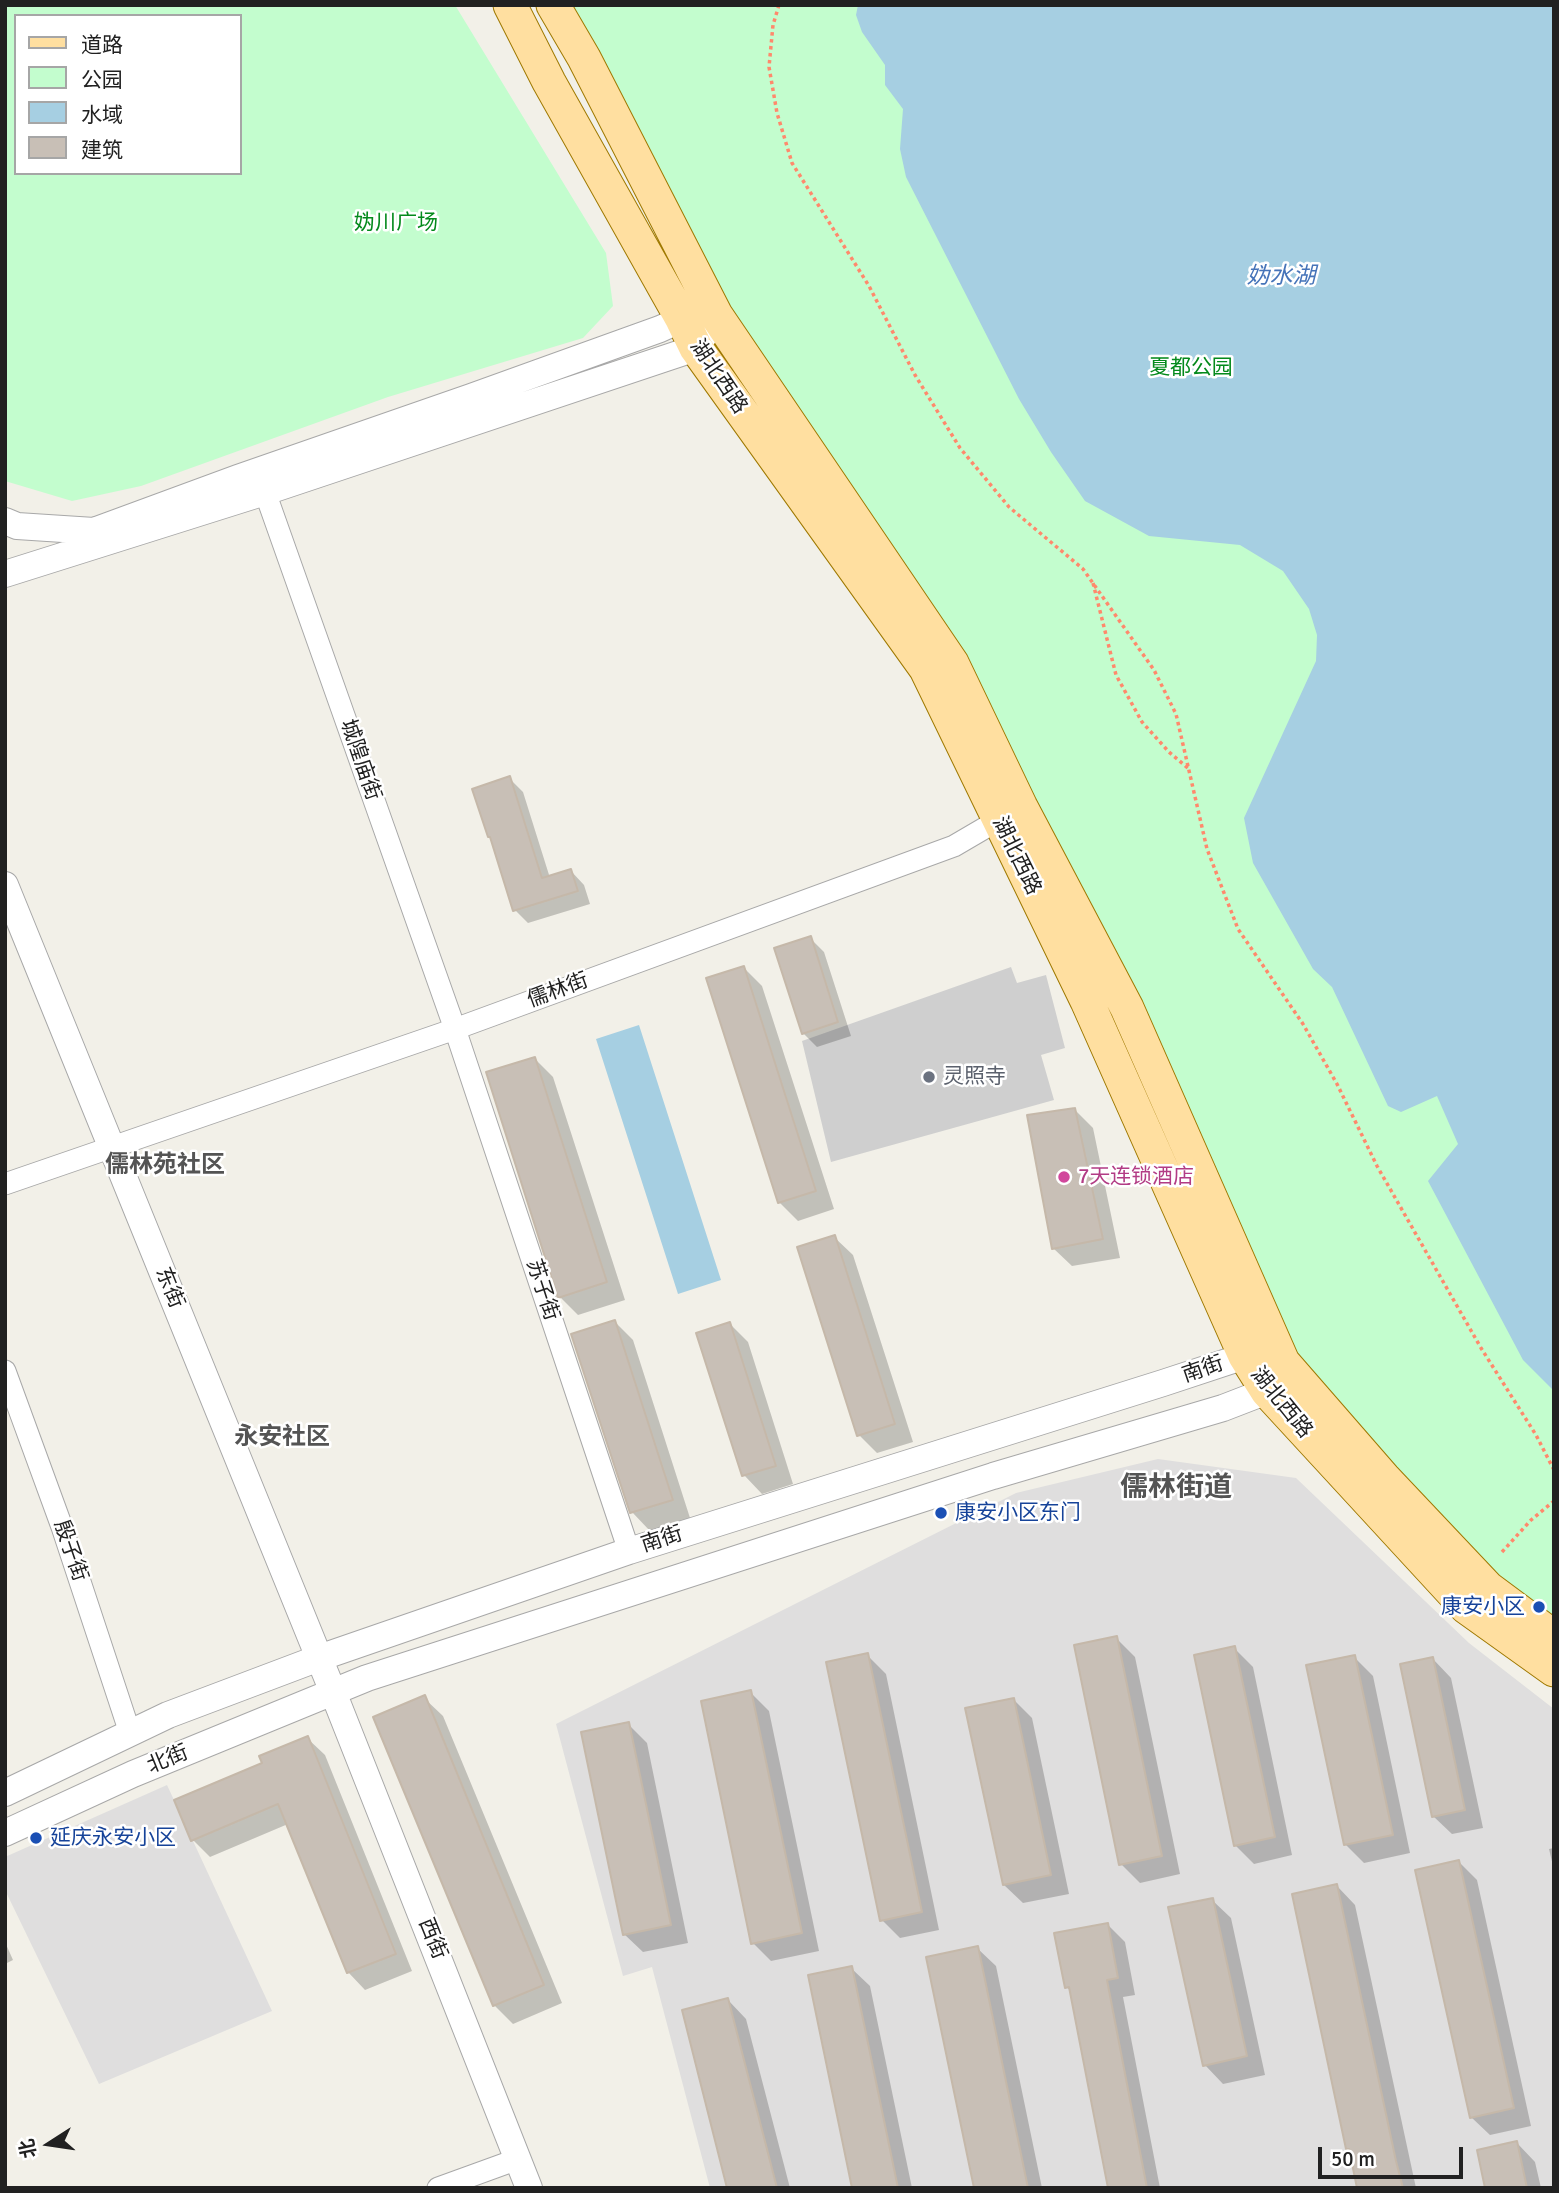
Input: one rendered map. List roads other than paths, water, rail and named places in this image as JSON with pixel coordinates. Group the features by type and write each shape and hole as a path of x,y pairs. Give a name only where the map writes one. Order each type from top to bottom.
{"main road":[{"name":"湖北西路","path":"510,5 549,82 696,348 926,669 1127,1008 1283,1362 1384,1478 1488,1588 1554,1637"},
{"name":"湖北西路","path":"553,5 590,71 716,316 952,663 1009,813 1087,1001 1245,1356 1267,1391 1466,1607 1554,1670"}],"street":[{"path":"5,522 17,526 94,531 682,319 716,316"},
{"path":"5,574 265,492 696,348 716,316"},
{"name":"城隍庙街","path":"265,492 455,1029"},
{"name":"儒林街","path":"5,1184 455,1029 954,846 1009,813"},
{"name":"东街","path":"5,885 333,1692"},
{"name":"苏子街","path":"455,1029 629,1551"},
{"name":"南街","path":"319,1658 629,1551 1245,1356 1283,1362"},
{"path":"1267,1391 1283,1362"},
{"name":"殷子街","path":"5,1371 62,1527 130,1733"},
{"name":"南街","path":"333,1692 367,1678 683,1574 993,1476 1223,1408 1267,1391"},
{"name":"北街","path":"5,1793 168,1715 319,1658"},
{"name":"北街","path":"5,1833 133,1774 333,1692"},
{"name":"西街","path":"333,1692 529,2188"},
{"path":"438,2188 518,2159"}],"water":[{"name":"妫水湖","path":"858,5 1554,5 1554,1391 1523,1360 1428,1181 1458,1144 1437,1096 1401,1112 1388,1106 1332,987 1313,969 1253,863 1244,818 1316,661 1317,635 1309,609 1283,571 1240,545 1149,536 1085,501 1019,399 906,177 900,149 903,109 885,85 885,65 862,32 856,15"},
{"path":"639,1025 721,1280 678,1294 596,1039"}],"place":[{"name":"灵照寺","path":"929,1077"},
{"name":"7天连锁酒店","path":"1064,1177"},
{"name":"康安小区东门","path":"941,1513"},
{"name":"康安小区","path":"1539,1607"},
{"name":"延庆永安小区","path":"36,1838"}],"district":[{"name":"儒林苑社区","path":"165,1166"},
{"name":"永安社区","path":"282,1438"},
{"name":"儒林街道","path":"1176,1489"}],"park label":[{"name":"妫川广场","path":"396,223"},
{"name":"夏都公园","path":"1191,368"}]}
